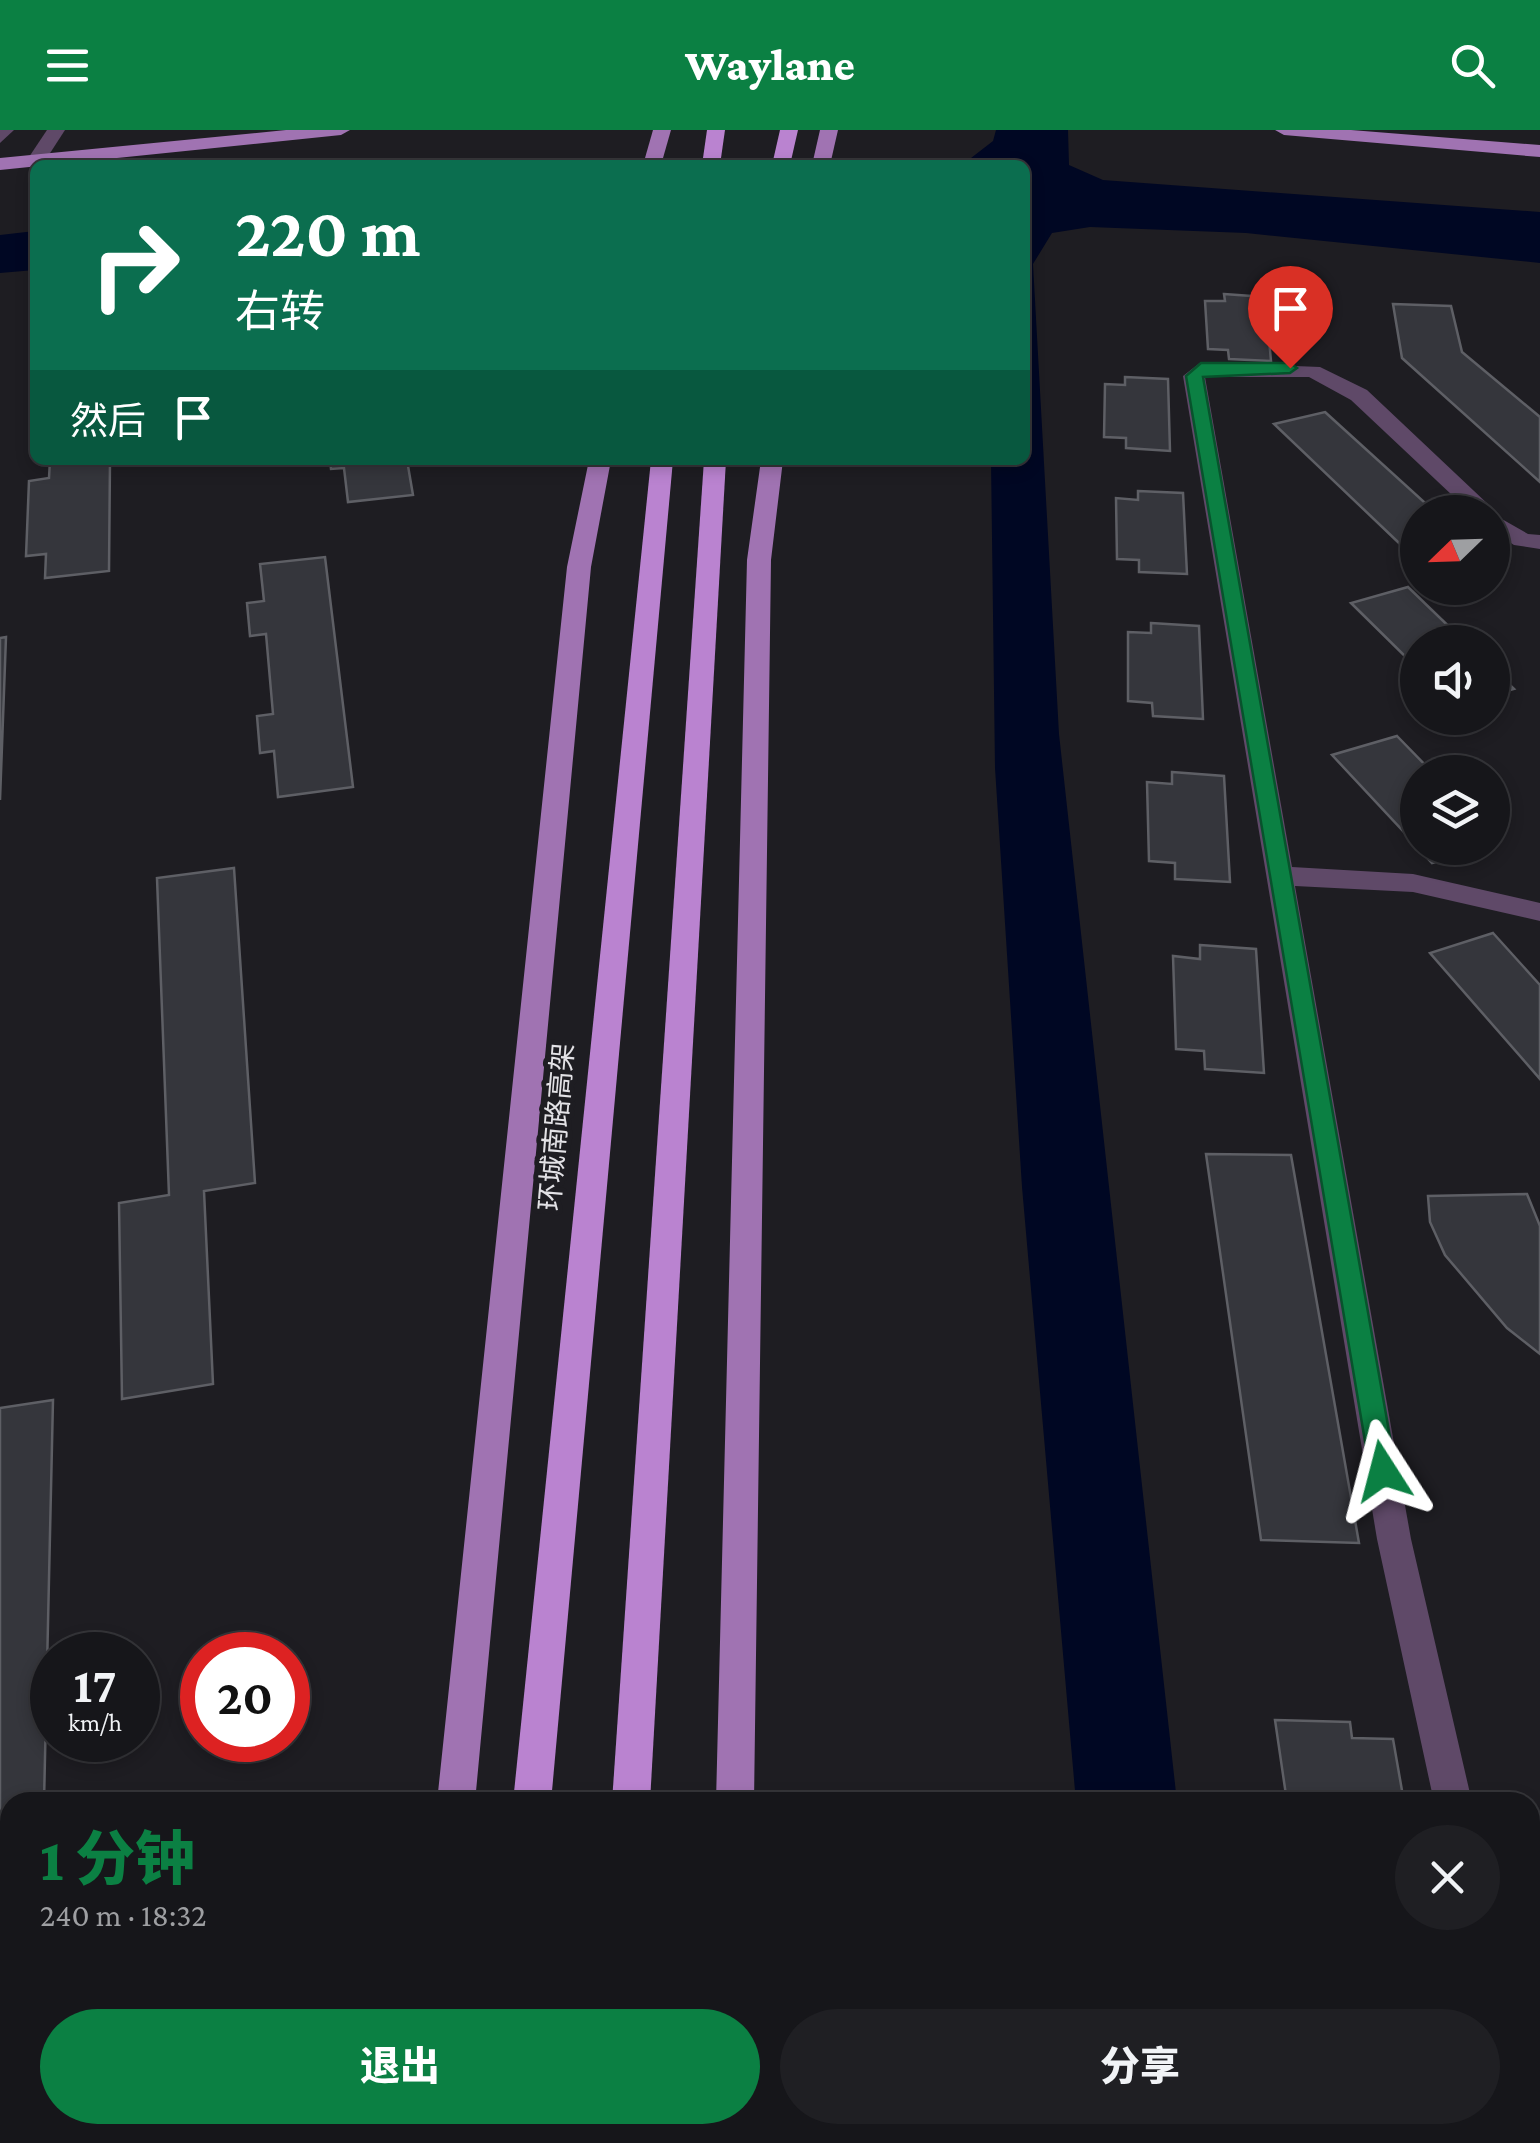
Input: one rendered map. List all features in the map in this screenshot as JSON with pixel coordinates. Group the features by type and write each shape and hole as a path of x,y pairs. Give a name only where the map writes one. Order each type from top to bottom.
{"highway":[{"path":"711,160 716,130"},
{"path":"782,160 789,130"},
{"name":"环城南路高架","path":"533,1792 662,465"},
{"path":"632,1792 714,465"}],"main road":[{"path":"36,160 341,130"},
{"path":"653,160 662,130"},
{"path":"822,160 829,130"},
{"path":"1284,130 1540,151"},
{"path":"0,164 30,161"},
{"path":"457,1792 579,567 599,465"},
{"path":"734,1792 759,560 771,465"}],"street":[{"path":"0,137 5,130"},
{"path":"36,160 56,130"},
{"path":"1454,1792 1394,1539 1194,376 1201,368 1313,371 1359,395 1465,495"},
{"path":"1510,533 1522,540 1540,542"},
{"path":"1280,876 1413,884 1540,912"}],"water":[{"path":"996,130 1068,130 1069,165 1103,180 1540,212 1540,263 1246,233 1090,227 1052,233 1033,264 1059,734 1176,1792 1075,1792 1022,1187 995,768 991,465 1030,465 1030,160 968,160 993,141"},
{"path":"30,232 30,270 0,273 0,235"}],"building":[{"path":"1224,294 1265,297 1271,361 1229,359 1228,350 1208,349 1205,301 1225,301"},
{"path":"1393,304 1451,306 1462,352 1540,417 1540,482 1402,358"},
{"path":"1125,377 1168,379 1170,451 1126,448 1126,438 1104,437 1105,384 1125,385"},
{"path":"1325,412 1416,495 1400,495 1400,543 1399,543 1274,424"},
{"path":"50,465 110,465 109,571 45,578 46,554 26,556 29,481 49,478"},
{"path":"331,465 408,465 413,495 348,502 344,468 331,469"},
{"path":"1138,491 1183,493 1187,574 1139,572 1139,560 1117,559 1116,498 1138,500"},
{"path":"325,557 353,787 278,797 274,751 260,753 257,716 273,714 266,634 250,636 247,603 264,601 260,564"},
{"path":"1400,589 1400,605 1427,605 1447,625 1400,625 1400,651 1351,603"},
{"path":"1151,623 1199,626 1203,719 1153,716 1152,703 1128,701 1128,632 1151,633"},
{"path":"6,637 0,800 0,638"},
{"path":"1397,736 1415,755 1400,755 1400,828 1332,755"},
{"path":"1172,772 1224,776 1230,882 1175,879 1175,863 1149,861 1147,782 1172,784"},
{"path":"234,868 255,1183 204,1191 213,1384 122,1399 119,1203 169,1195 157,878"},
{"path":"1493,933 1540,985 1540,1079 1430,953"},
{"path":"1200,945 1256,949 1264,1073 1205,1069 1204,1051 1176,1049 1173,956 1200,959"},
{"path":"1206,1154 1291,1155 1359,1543 1261,1540"},
{"path":"1527,1194 1540,1226 1540,1354 1507,1328 1445,1255 1430,1222 1428,1196"},
{"path":"53,1400 48,1632 30,1632 30,1762 45,1762 44,1792 0,1792 0,1408"},
{"path":"1275,1720 1350,1722 1352,1738 1393,1739 1402,1792 1286,1792"}],"route":[{"path":"1290,368 1201,368 1194,376 1383,1471"}]}
